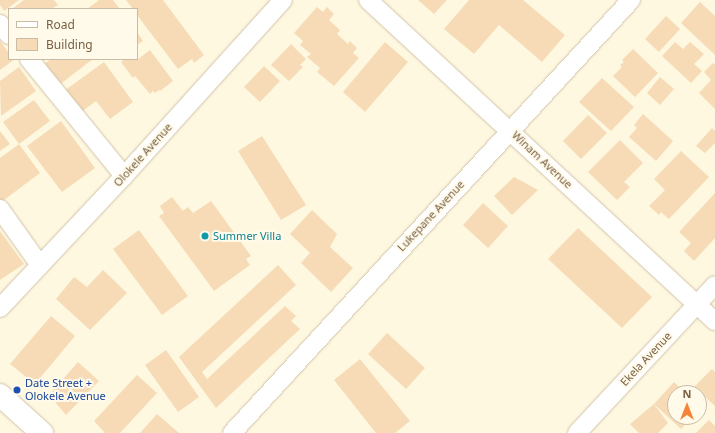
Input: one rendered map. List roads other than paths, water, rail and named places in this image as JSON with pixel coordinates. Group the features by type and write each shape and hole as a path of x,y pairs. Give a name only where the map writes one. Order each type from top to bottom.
{"street":[{"name":"Olokele Avenue","path":"0,308 124,176 283,0"},
{"name":"Winam Avenue","path":"368,0 715,321"},
{"name":"Lukepane Avenue","path":"232,433 632,0"},
{"path":"0,24 8,34"},
{"path":"30,60 124,176"},
{"path":"0,209 40,265"},
{"name":"Ekela Avenue","path":"577,433 715,285"},
{"path":"0,395 42,433"}],"place":[{"name":"Summer Villa","path":"205,236"},
{"name":"Date Street + Olokele Avenue","path":"17,390"}]}
